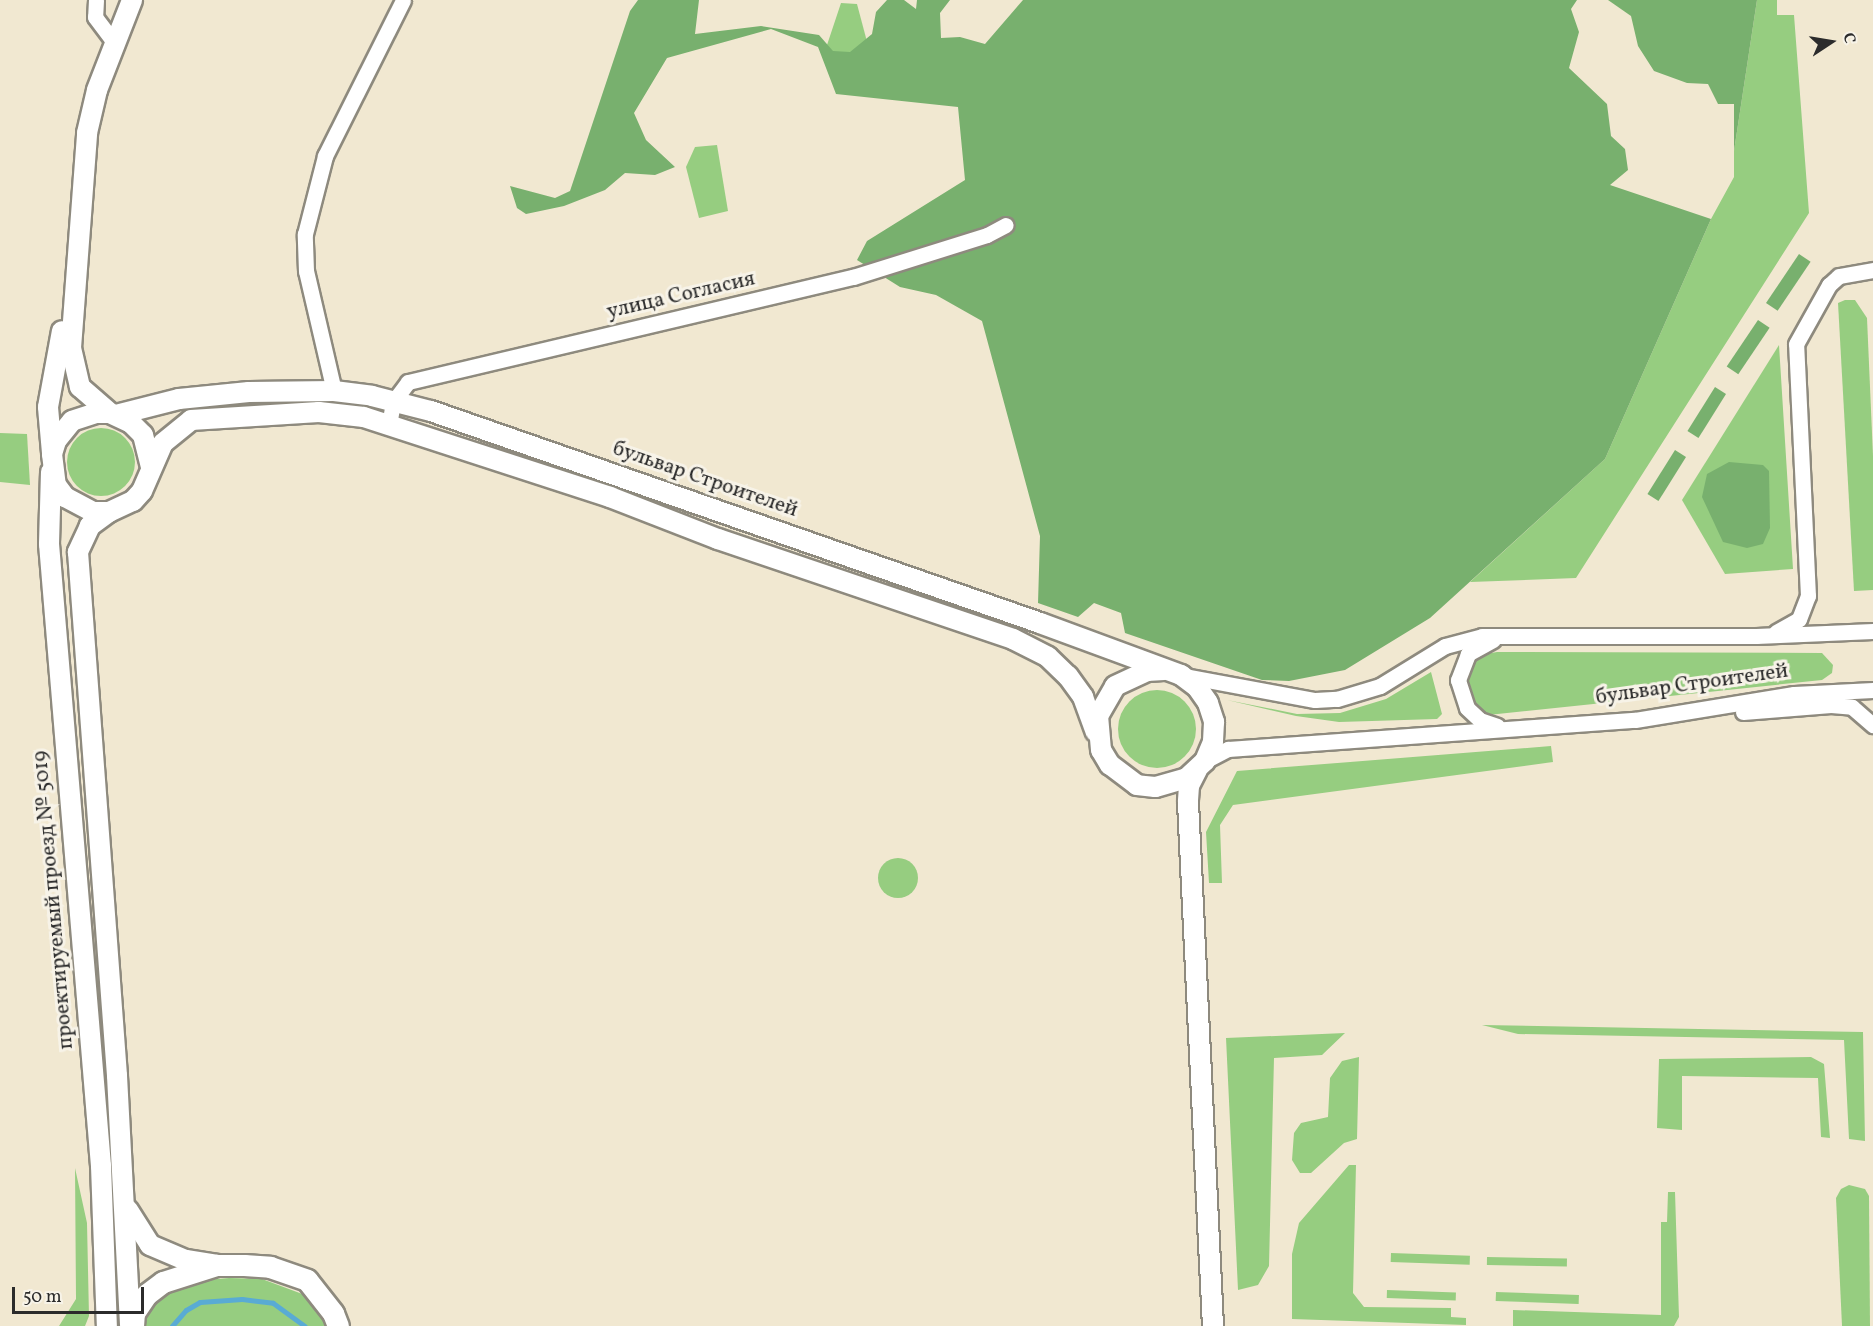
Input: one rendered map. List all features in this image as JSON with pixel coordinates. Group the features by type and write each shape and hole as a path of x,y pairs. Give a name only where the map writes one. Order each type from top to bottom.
{"main road":[{"path":"132,1326 134,1313 147,1294 164,1282 216,1265 270,1267 298,1276 321,1296 338,1326"}],"street":[{"path":"96,0 95,17 116,45"},
{"path":"132,0 97,90 87,133 71,363 80,387 142,435 150,467"},
{"path":"334,391 329,355 306,271 305,234 325,156 403,0"},
{"name":"улица Согласия","path":"393,402 408,382 853,277 987,235 1006,225"},
{"name":"проектируемый проезд № 5019","path":"78,242 48,407 52,462 49,544 101,1166 105,1326"},
{"path":"1756,636 1790,627 1805,610 1808,596 1796,344 1823,294 1839,276 1873,270"},
{"name":"бульвар Строителей","path":"52,462 56,441 72,422 96,412 113,414 195,396 334,391 393,402 880,566 1172,673 1294,698 1337,699 1392,681 1445,646 1482,636 1756,636 1873,631"},
{"path":"389,425 393,402"},
{"name":"бульвар Строителей","path":"109,512 122,508 142,491 150,467 163,443 181,426 214,416 319,412 364,417 610,497 718,539 1033,648 1068,676 1083,697 1110,765 1137,785 1172,785 1228,749 1461,730 1518,730 1662,716 1794,694 1873,690"},
{"path":"52,462 56,484 72,502 93,512 109,512"},
{"path":"109,512 90,526 78,552 132,1326"},
{"name":"бульвар Строителей","path":"1516,635 1474,648 1463,662 1458,680 1462,700 1473,715 1488,724 1518,730"},
{"name":"бульвар Строителей","path":"1097,733 1098,716 1115,686 1138,673 1172,673 1197,687 1208,703 1214,722 1213,742 1201,765"},
{"path":"1662,716 1831,705 1852,707 1873,725"},
{"path":"1201,765 1189,786 1188,802 1213,1326"},
{"path":"123,1197 130,1217 150,1245 186,1260 216,1265"}],"green space":[{"path":"638,0 699,0 695,34 761,26 819,35 833,51 850,52 872,34 876,12 887,0 904,0 916,9 917,0 950,0 940,13 941,38 960,37 985,44 1023,0 1577,0 1571,9 1579,32 1569,68 1607,104 1611,136 1625,149 1628,170 1610,185 1711,219 1605,459 1430,618 1345,670 1289,681 1262,680 1125,633 1121,613 1094,603 1078,617 1038,603 1040,536 982,321 936,295 900,287 857,260 867,241 965,180 958,107 836,94 818,47 771,29 667,58 634,113 646,140 675,167 655,175 625,173 605,190 564,206 526,214 517,208 510,186 555,198 570,191 630,11"},
{"path":"1608,0 1757,0 1734,151 1734,104 1718,104 1708,84 1687,83 1654,71 1638,46 1631,16"},
{"path":"1757,0 1777,0 1777,15 1794,15 1809,213 1576,578 1470,582 1605,459 1711,219 1734,177 1734,151"},
{"path":"841,3 857,4 870,53 835,63 826,48"},
{"path":"717,145 728,211 699,218 686,167 695,147"},
{"path":"1799,254 1811,262 1778,311 1766,303"},
{"path":"1855,300 1867,318 1873,456 1873,590 1854,591 1838,303"},
{"path":"1758,320 1770,328 1738,374 1727,366"},
{"path":"1779,345 1793,569 1725,574 1682,500"},
{"path":"1715,387 1726,394 1698,438 1687,431"},
{"path":"101,428 114,431 125,438 132,449 135,462 132,475 125,486 114,493 101,496 88,493 77,486 70,475 67,462 70,449 77,438 88,431"},
{"path":"0,433 27,434 30,485 0,482"},
{"path":"1675,450 1686,457 1658,501 1647,494"},
{"path":"1729,462 1763,465 1769,471 1770,528 1763,544 1747,548 1723,542 1702,497 1707,474"},
{"path":"1497,652 1822,653 1833,665 1832,673 1822,680 1488,715 1476,708 1468,697 1465,681 1470,665 1480,655"},
{"path":"1431,672 1442,714 1437,719 1339,722 1296,716 1227,700 1297,714 1340,713 1386,699"},
{"path":"1149,690 1165,690 1179,696 1190,707 1196,721 1196,737 1190,751 1179,762 1165,768 1149,768 1135,762 1124,751 1118,737 1118,721 1124,707 1135,696"},
{"path":"1551,746 1553,762 1233,805 1220,825 1222,883 1209,883 1206,832 1237,771"},
{"path":"898,858 912,864 918,878 912,892 898,898 884,892 878,878 884,864"},
{"path":"1482,1025 1863,1032 1865,1141 1849,1139 1844,1040 1518,1034"},
{"path":"1345,1033 1322,1055 1274,1058 1269,1266 1258,1285 1238,1290 1226,1038"},
{"path":"1359,1057 1357,1139 1344,1143 1311,1173 1300,1173 1292,1160 1294,1133 1301,1123 1328,1117 1330,1078 1342,1061"},
{"path":"1811,1057 1824,1064 1830,1138 1821,1137 1818,1078 1682,1076 1682,1130 1657,1128 1659,1059"},
{"path":"1349,1165 1356,1165 1353,1293 1364,1307 1451,1308 1451,1317 1466,1318 1466,1325 1292,1319 1292,1254 1299,1223"},
{"path":"75,1168 87,1223 89,1316 85,1326 59,1326 76,1299"},
{"path":"1849,1185 1865,1189 1869,1196 1870,1326 1842,1326 1836,1198 1841,1189"},
{"path":"1668,1192 1675,1192 1679,1317 1674,1326 1513,1326 1513,1310 1661,1315 1661,1222 1667,1222"},
{"path":"1391,1253 1470,1256 1470,1265 1391,1262"},
{"path":"1487,1257 1567,1258 1567,1266 1487,1265"},
{"path":"229,1278 262,1279 305,1295 329,1326 141,1326 152,1301 168,1290 193,1281"},
{"path":"1387,1290 1456,1292 1456,1300 1387,1298"},
{"path":"1496,1292 1579,1295 1579,1304 1496,1301"}],"waterway":[{"path":"172,1326 186,1310 200,1302 242,1299 273,1303 305,1326"}]}
